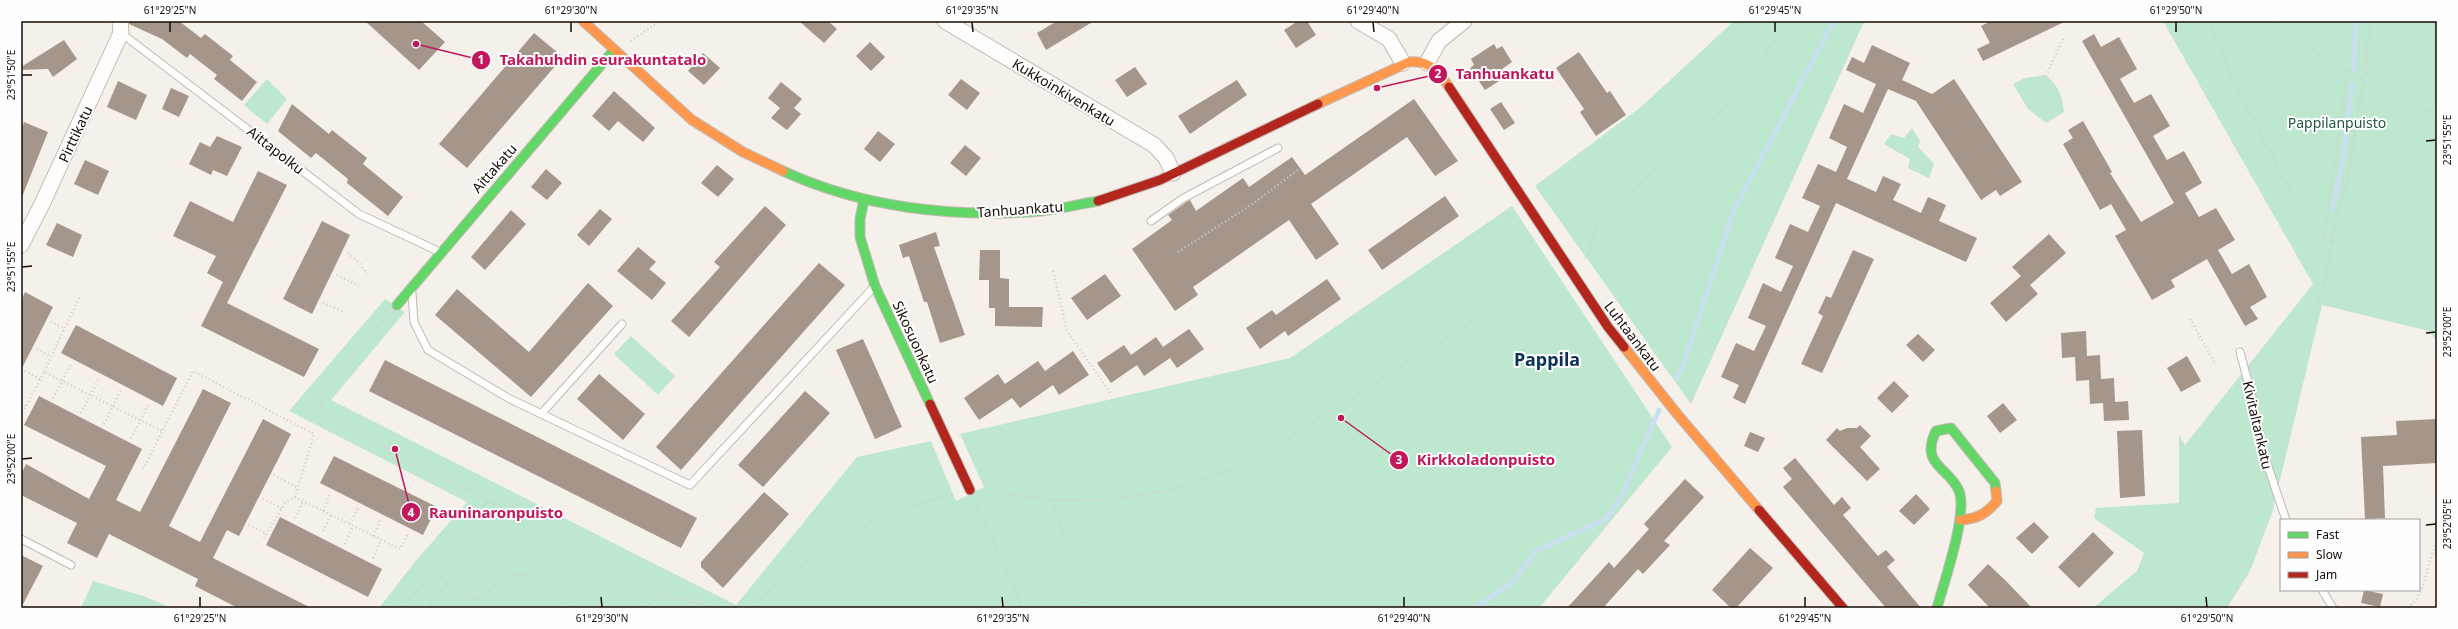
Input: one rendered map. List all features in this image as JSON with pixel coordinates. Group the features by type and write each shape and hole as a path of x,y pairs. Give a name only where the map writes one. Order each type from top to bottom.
{"street":[{"name":"Tanhuankatu","path":"583,21 614,52 692,120 736,148 778,169 864,200 900,207 936,210 977,212 1032,211 1104,199 1146,186 1403,63 1416,61 1427,63"},
{"name":"Kukkoinkivenkatu","path":"945,21 1154,146 1166,158 1173,173"},
{"path":"1358,21 1389,39 1403,63"},
{"path":"1427,63 1439,41 1464,21"},
{"name":"Pirttikatu","path":"21,245 42,204 121,27"},
{"name":"Aittakatu","path":"397,305 440,252 614,52"},
{"name":"Luhtaankatu","path":"1427,63 1444,79 1566,264 1641,370 1843,608"},
{"name":"Sikosuonkatu","path":"864,200 860,219 860,237 875,286 970,490"},
{"path":"1937,608 1960,520 1959,490 1934,460 1930,443 1936,431 1951,428 1995,483 1997,501 1987,513 1975,520 1960,520"}],"lane":[{"name":"Aittapolku","path":"121,27 359,214 440,252"},
{"path":"1151,221 1182,199 1278,148"},
{"path":"411,288 414,322 428,350 508,398 690,485 875,286"},
{"path":"541,414 622,324"},
{"name":"Kivitaltankatu","path":"2240,352 2252,397 2256,431 2286,519"},
{"path":"21,539 71,565"},
{"path":"2323,591 2333,608"}],"path":[{"path":"614,52 660,21"},
{"path":"751,608 781,580 816,555 886,515 970,490 1053,500 1111,499 1166,491 1240,466 1305,428 1544,274 1588,254 1594,231 1601,219 1745,87 1765,58 1785,21"},
{"path":"2209,21 2238,91 2302,212 2332,244"},
{"path":"2269,21 2323,57 2416,107 2437,113"},
{"path":"2252,397 2306,322 2324,291 2337,209 2347,182 2364,78 2370,21"},
{"path":"2046,76 2064,37"},
{"path":"2324,237 2348,70"},
{"path":"1178,252 1254,203 1302,168"},
{"path":"348,254 360,264 367,274"},
{"path":"1053,271 1067,331 1111,394"},
{"path":"337,275 359,286"},
{"path":"21,416 44,372 79,298"},
{"path":"323,303 343,312"},
{"path":"397,305 336,373 320,398 326,415 487,502 667,595 715,608"},
{"path":"2190,318 2216,365"},
{"path":"51,322 64,328"},
{"path":"38,349 51,356"},
{"path":"53,398 71,364"},
{"path":"143,469 193,371 314,434 295,497 285,503 264,538"},
{"path":"25,372 40,379"},
{"path":"44,372 162,432"},
{"path":"81,413 99,378"},
{"path":"104,424 121,390"},
{"path":"21,404 26,406"},
{"path":"131,438 149,404"},
{"path":"274,475 298,488"},
{"path":"970,490 1023,608"},
{"path":"323,511 330,494"},
{"path":"295,497 400,549 408,534"},
{"path":"263,499 282,508"},
{"path":"1053,500 1064,536 1064,563 1076,584 1084,608"},
{"path":"295,518 303,501"},
{"path":"400,608 438,569 487,502"},
{"path":"350,524 358,508"},
{"path":"323,531 331,515"},
{"path":"373,536 381,519"},
{"path":"249,525 267,534"},
{"path":"345,544 353,526"},
{"path":"373,558 381,540"},
{"path":"2408,608 2416,602 2425,582 2437,542"},
{"path":"438,569 448,584 492,608"},
{"path":"472,598 478,598 496,581 508,576 514,574 530,575 553,590 572,608"},
{"path":"427,608 431,601 448,584"},
{"path":"641,608 646,607 667,595"}],"green space":[{"path":"1734,21 1871,21 1863,24 1691,404 1535,186 1641,107"},
{"name":"Pappilanpuisto","path":"2163,21 2437,21 2437,341 2429,331 2322,305 2272,513 2250,571 2227,608 2093,608 2137,571 2144,553 2094,518 2096,508 2179,503 2179,435 2185,445 2313,284"},
{"path":"2045,75 2057,87 2064,112 2046,123 2028,109 2013,84 2025,78"},
{"path":"267,79 287,99 267,124 244,105"},
{"path":"1912,128 1920,141 1918,147 1934,164 1929,178 1908,168 1910,159 1884,144 1891,134 1904,138"},
{"path":"1512,206 1672,447 1539,608 379,608 414,563 467,502 289,411 385,299 405,312 331,400 736,605 857,457 931,441 956,501 984,487 960,434 1290,358"},
{"path":"631,336 675,376 658,395 614,354"},
{"path":"93,581 143,596 172,608 81,608"}],"building":[{"path":"129,21 179,21 201,38 205,34 233,56 230,60 257,82 242,101 214,79 217,75 190,54 187,58 162,39 129,24"},
{"path":"365,21 421,21 445,42 419,70"},
{"path":"799,21 828,21 837,29 824,43"},
{"path":"1057,21 1094,21 1046,50 1037,33"},
{"path":"1298,21 1307,21 1316,35 1296,48 1284,30"},
{"path":"1991,21 2066,21 1983,61 1977,49 1990,43 1981,26"},
{"path":"534,33 563,57 467,168 439,144"},
{"path":"2094,34 2101,47 2119,37 2137,69 2120,79 2134,103 2151,94 2170,126 2153,136 2167,160 2184,151 2202,183 2185,193 2199,217 2216,208 2235,240 2218,250 2232,274 2249,264 2267,297 2250,307 2258,319 2245,326 2207,259 2171,280 2175,287 2152,300 2115,236 2126,230 2111,204 2100,210 2063,144 2073,138 2068,130 2083,121 2112,172 2110,173 2141,222 2174,203 2082,41"},
{"path":"64,40 77,59 53,77 48,69 21,70 21,67"},
{"path":"870,42 885,57 871,71 856,56"},
{"path":"1494,44 1497,49 1502,46 1512,62 1502,69 1507,76 1485,90 1470,68 1474,65 1471,59"},
{"path":"1872,45 1910,63 1902,80 1932,94 1954,79 2022,182 2000,196 1996,190 1981,200 1916,101 1888,89 1847,179 1876,192 1883,176 1901,184 1893,200 1921,213 1928,197 1946,205 1939,221 1977,238 1966,262 1836,203 1745,404 1733,398 1739,385 1721,377 1736,343 1754,351 1766,326 1748,318 1763,283 1781,292 1793,266 1775,258 1790,224 1808,232 1820,206 1802,198 1818,164 1836,172 1847,147 1829,138 1844,104 1863,113 1876,84 1846,70 1852,57 1864,63"},
{"path":"1579,52 1607,93 1610,91 1626,115 1596,136 1580,112 1584,109 1556,68"},
{"path":"703,53 720,68 704,85 688,71"},
{"path":"1135,67 1147,84 1127,97 1115,80"},
{"path":"961,79 980,93 967,110 948,95"},
{"path":"1237,80 1247,95 1190,134 1178,116"},
{"path":"118,81 147,95 136,120 107,107"},
{"path":"781,82 802,99 794,108 801,114 787,130 771,118 780,108 768,98"},
{"path":"171,88 189,96 179,117 162,109"},
{"path":"614,91 655,128 643,142 618,121 609,131 592,116"},
{"path":"1414,99 1458,161 1435,176 1407,137 1311,204 1339,244 1316,260 1289,220 1193,287 1198,295 1175,311 1132,249 1172,220 1168,215 1190,200 1196,211 1243,178 1249,187 1292,157 1305,175"},
{"path":"1501,102 1515,123 1504,130 1490,109"},
{"path":"292,104 329,134 332,130 367,158 363,164 403,197 388,216 347,183 348,179 316,153 311,158 278,131"},
{"path":"24,122 48,132 22,197 21,130"},
{"path":"878,131 895,144 880,162 864,149"},
{"path":"217,136 242,147 227,176 213,170 211,175 189,164 200,142 210,147"},
{"path":"965,145 981,158 966,176 950,163"},
{"path":"85,160 109,171 98,195 74,184"},
{"path":"717,165 734,179 718,197 701,183"},
{"path":"546,169 562,183 547,200 531,187"},
{"path":"258,171 287,185 227,303 319,349 304,377 201,326 223,282 207,273 216,256 173,236 190,201 233,222"},
{"path":"1445,196 1459,216 1382,270 1368,250"},
{"path":"765,206 786,225 689,337 671,321 720,267 714,262"},
{"path":"600,209 612,219 589,246 577,235"},
{"path":"511,210 526,224 485,270 471,257"},
{"path":"322,221 350,235 312,314 283,299"},
{"path":"57,223 82,235 73,257 46,245"},
{"path":"936,232 940,246 934,247 965,335 940,343 927,302 924,302 909,256 903,258 899,245"},
{"path":"2049,234 2066,253 2030,285 2038,294 2006,322 1990,303 2021,276 2012,267"},
{"path":"638,247 656,262 649,269 666,283 652,300 617,271"},
{"path":"980,250 1000,250 1000,278 1009,279 1009,307 1043,307 1042,327 995,326 995,308 989,308 989,280 979,280"},
{"path":"1853,250 1874,259 1822,373 1801,364 1823,316 1818,313 1826,296 1831,298"},
{"path":"819,263 845,285 681,470 656,447"},
{"path":"1105,274 1121,296 1087,320 1071,298"},
{"path":"1327,279 1341,299 1288,336 1285,331 1260,349 1246,328 1272,310 1276,315"},
{"path":"588,283 613,306 531,397 435,315 457,289 529,352"},
{"path":"25,292 53,307 21,370 21,301"},
{"path":"76,325 177,378 163,406 61,353"},
{"path":"1189,329 1204,349 1177,368 1170,358 1144,376 1137,365 1111,383 1097,363 1124,345 1131,355 1156,337 1163,347"},
{"path":"2086,331 2087,356 2100,355 2101,379 2114,378 2115,402 2128,401 2129,420 2104,421 2103,403 2090,404 2089,380 2076,381 2075,357 2062,358 2061,333"},
{"path":"1918,334 1935,350 1923,362 1906,345"},
{"path":"863,339 902,427 875,439 836,350"},
{"path":"1073,351 1089,375 1059,395 1053,385 1020,408 1012,398 979,420 964,398 998,374 1005,384 1038,361 1045,371"},
{"path":"2187,356 2201,381 2181,392 2167,368"},
{"path":"385,360 697,518 681,548 369,391"},
{"path":"599,374 645,414 623,440 577,399"},
{"path":"1894,381 1909,396 1892,413 1877,398"},
{"path":"203,389 231,403 169,526 200,542 263,419 291,434 239,536 227,530 213,558 311,608 238,608 195,586 198,579 109,534 97,558 67,543 77,523 21,495 21,474 26,464 89,499 106,466 24,425 39,396 142,449 116,500 140,512"},
{"path":"805,391 830,413 763,487 738,465"},
{"path":"2003,403 2017,420 2000,433 1987,416"},
{"path":"2437,419 2437,463 2383,466 2385,518 2365,519 2361,437 2397,435 2396,421"},
{"path":"1860,425 1871,436 1860,447 1880,469 1867,481 1826,440 1837,428 1840,431 1847,428 1857,428"},
{"path":"2142,430 2145,496 2120,498 2117,431"},
{"path":"1750,432 1765,438 1758,452 1744,446"},
{"path":"334,456 437,507 423,535 320,483"},
{"path":"1795,458 1834,505 1842,497 1851,508 1843,515 1878,556 1886,550 1895,560 1887,567 1921,608 1886,608 1783,487 1792,479 1783,468"},
{"path":"1685,479 1704,497 1664,541 1670,545 1643,574 1638,569 1603,608 1567,608 1609,562 1614,568 1649,529 1644,524"},
{"path":"764,492 789,514 723,588 701,567 701,562"},
{"path":"1916,494 1930,509 1914,525 1899,511"},
{"path":"280,517 382,569 368,597 266,545"},
{"path":"2034,522 2049,537 2032,554 2016,538"},
{"path":"2093,532 2114,553 2079,588 2058,567"},
{"path":"1750,548 1773,568 1736,608 1731,608 1712,590"},
{"path":"21,555 43,566 21,608"},
{"path":"1988,564 2032,608 1990,608 1968,585"},
{"path":"2364,591 2383,594 2380,607 2361,603"}],"waterway":[{"path":"1676,378 1683,366 1734,210 1834,21"},
{"path":"2354,70 2356,21"},
{"path":"2333,209 2343,160 2352,85"},
{"path":"1476,608 1514,581 1536,551 1606,519 1621,497 1659,410"}],"traffic: fast":[{"path":"397,305 613,51"},
{"path":"783,171 813,184 845,194 909,208 975,213 1008,213 1041,211 1098,201"},
{"path":"864,200 860,219 860,237 875,286 930,404"},
{"path":"1937,608 1958,531 1961,502 1959,491 1955,483 1933,459 1931,451 1932,442 1936,431 1951,428 1995,483 1996,491"}],"traffic: slow":[{"path":"583,21 692,120 743,152 783,171"},
{"path":"1318,104 1409,62 1422,63 1433,68 1449,87"},
{"path":"1624,347 1678,415 1759,510"},
{"path":"1960,520 1976,517 1989,509 1997,501 1996,491"}],"traffic: jam":[{"path":"1449,87 1608,327 1624,347"},
{"path":"1098,201 1160,180 1318,104"},
{"path":"930,404 970,490"},
{"path":"1759,510 1843,608"}],"place":[{"name":"Takahuhdin seurakuntatalo","path":"416,44"},
{"name":"Tanhuankatu","path":"1377,88"},
{"name":"Kirkkoladonpuisto","path":"1341,418"},
{"name":"Rauninaronpuisto","path":"395,449"}],"district":[{"name":"Pappila","path":"1547,359"}]}
